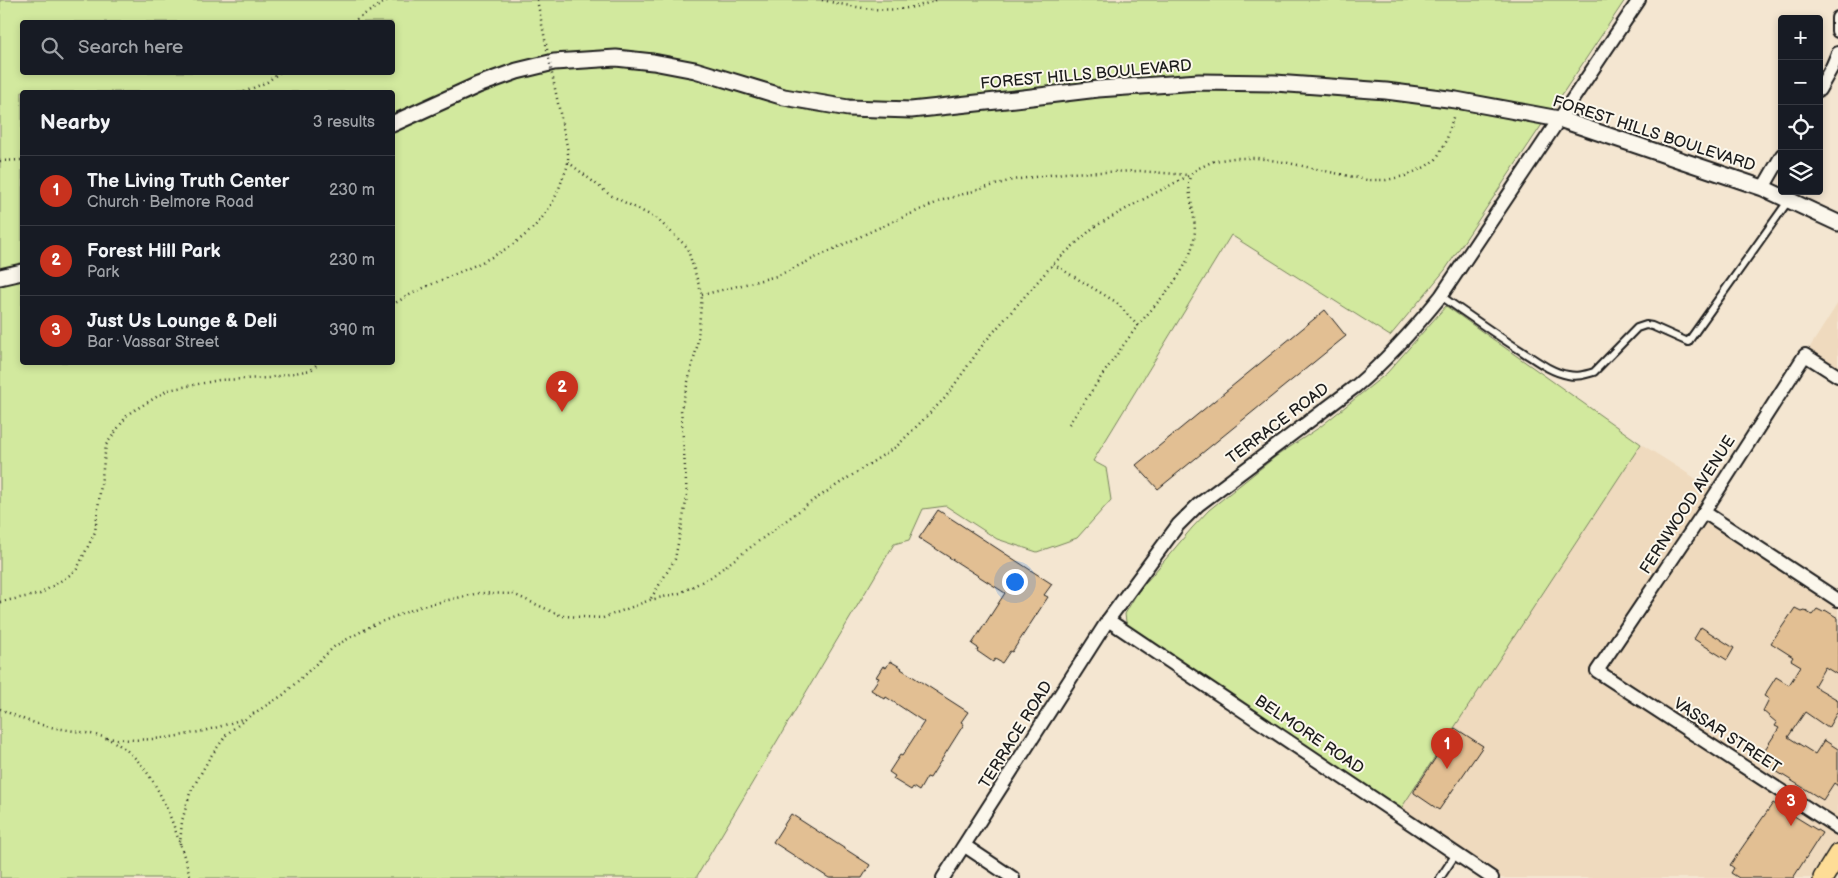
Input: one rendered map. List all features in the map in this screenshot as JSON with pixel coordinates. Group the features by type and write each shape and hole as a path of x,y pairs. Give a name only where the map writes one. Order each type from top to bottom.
{"main road":[{"path":"1828,876 1838,854"}],"street":[{"name":"TERRACE ROAD","path":"943,878 1108,620 1178,525 1198,505 1374,371 1406,338 1441,296 1639,0"},
{"path":"1838,18 1838,31"},
{"path":"1823,83 1838,53"},
{"name":"FOREST HILLS BOULEVARD","path":"395,123 478,85 517,71 554,62 616,58 653,62 695,70 784,97 848,108 911,110 1098,89 1199,82 1284,84 1386,91 1456,100 1559,119 1763,188 1838,223"},
{"path":"1763,188 1778,161"},
{"path":"0,277 20,272"},
{"name":"FERNWOOD AVENUE","path":"1597,671 1704,512 1805,355 1838,376"},
{"path":"1704,512 1838,600"},
{"name":"BELMORE ROAD","path":"1108,620 1492,878"},
{"name":"VASSAR STREET","path":"1597,671 1838,828"},
{"path":"965,846 1013,878"}],"lane":[{"path":"1441,296 1545,366 1566,375 1585,375 1594,372 1637,328 1646,325 1688,342 1789,199"},
{"path":"1440,878 1456,854"}],"path":[{"path":"355,20 388,0"},
{"path":"395,303 495,257 520,241 543,217 557,194 568,162 537,0"},
{"path":"822,0 859,8 890,11 921,6 936,0"},
{"path":"248,90 276,75"},
{"path":"180,844 182,821 190,793 209,759 228,734 248,717 283,695 335,646 373,624 422,606 479,593 514,594 562,616 603,618 650,600 680,593 710,577 811,502 897,446 945,398 984,343 1053,264 1094,227 1214,161 1234,158 1257,158 1307,166 1367,180 1386,180 1405,176 1426,167 1436,159 1446,142 1452,125 1456,100"},
{"path":"0,161 20,160"},
{"path":"568,162 610,195 656,218 688,247 702,295 697,347 681,409 687,497 675,559 650,600"},
{"path":"702,295 778,276 876,229 944,200 1012,180 1064,173 1140,171 1190,175"},
{"path":"1069,424 1138,326 1175,279 1188,257 1194,238 1194,220 1188,185 1190,175"},
{"path":"1053,264 1116,302 1138,326"},
{"path":"0,602 40,594 76,571 95,532 106,445 128,414 168,390 219,380 268,378 311,370 316,365"},
{"path":"0,709 32,722 117,739 190,734 223,727 248,717"},
{"path":"102,737 122,746 142,766 158,790 173,822 191,878"}],"shaded area":[{"path":"1838,303 1838,376 1805,355"},
{"path":"1641,444 1717,492 1704,512 1838,600 1838,878 1492,878 1400,810"}],"green space":[{"path":"0,0 1625,0 1445,270 1390,336 1231,235 1093,461 1106,468 1111,500 1077,538 1037,552 997,539 946,506 923,509 909,540 894,544 697,878 0,878"},
{"path":"1446,306 1641,444 1400,810 1129,629 1125,614 1137,593 1209,510 1275,457 1320,427 1387,373"}],"building":[{"path":"1325,310 1346,336 1158,489 1136,465"},
{"path":"938,510 1052,584 1044,595 1048,597 1012,652 1010,651 1002,663 995,659 993,662 977,651 978,648 972,644 1005,593 919,538"},
{"path":"1795,608 1801,611 1804,610 1812,615 1817,609 1823,612 1825,610 1838,618 1838,675 1825,667 1814,686 1838,700 1838,711 1828,728 1805,712 1788,737 1815,754 1824,740 1838,749 1838,786 1834,783 1823,800 1758,760 1779,728 1775,726 1777,723 1763,711 1769,699 1764,696 1776,677 1789,685 1801,666 1791,660 1793,657 1771,643"},
{"path":"1701,627 1734,648 1727,660 1694,639"},
{"path":"890,661 968,712 961,722 964,724 930,778 927,777 919,791 913,787 911,790 893,779 895,776 889,772 924,722 886,697 885,699 871,690 879,678 876,677 883,666 886,668"},
{"path":"1455,728 1483,746 1439,810 1414,793 1414,791"},
{"path":"1773,803 1822,833 1793,878 1739,878 1731,873 1734,868 1730,865"},
{"path":"791,814 870,865 862,878 829,878 773,842"}],"place":[{"name":"Forest Hill Park","path":"562,412"},
{"name":"The Living Truth Center","path":"1447,769"},
{"name":"Just Us Lounge & Deli","path":"1791,826"}]}
